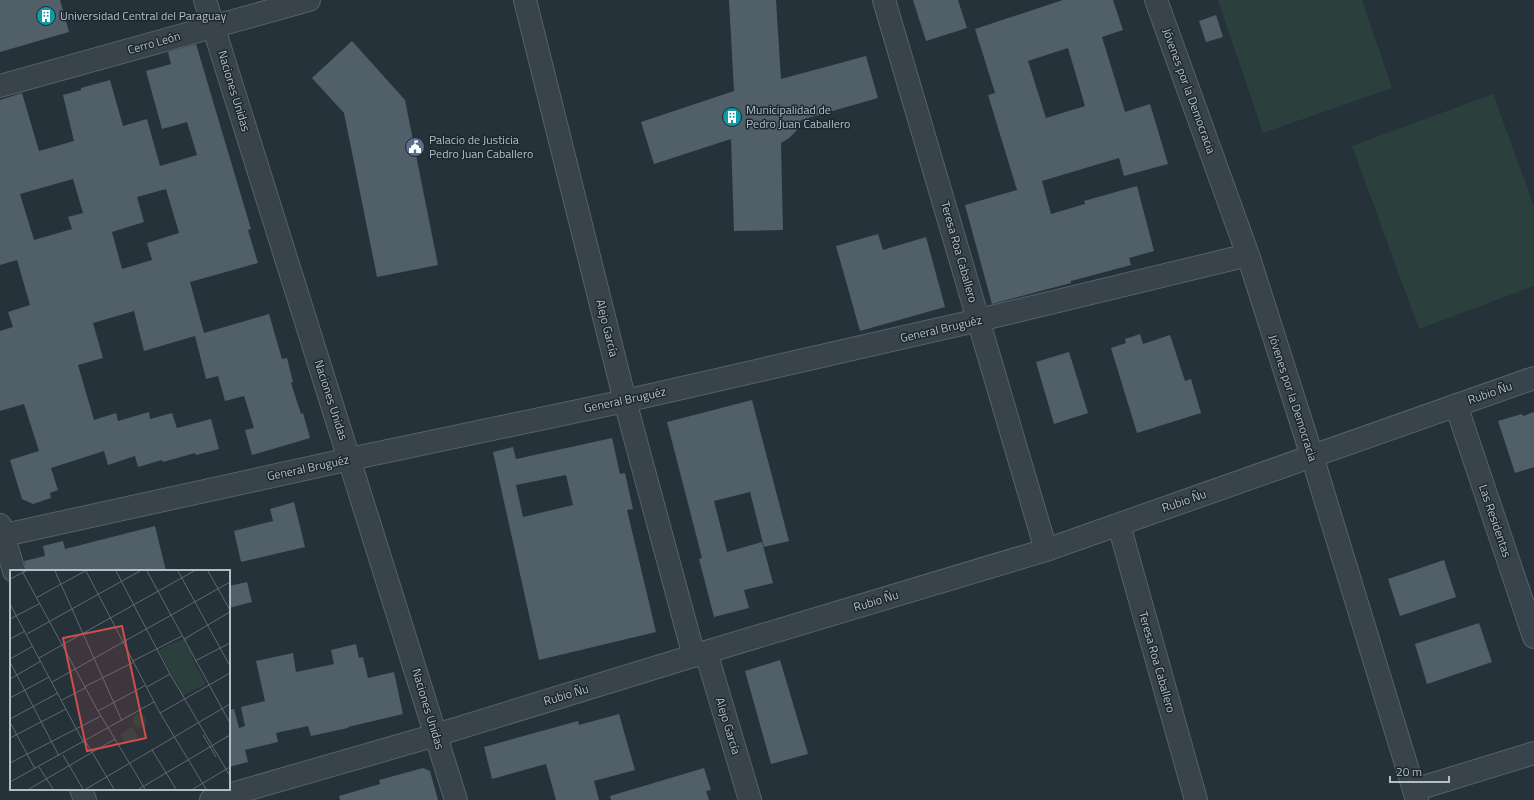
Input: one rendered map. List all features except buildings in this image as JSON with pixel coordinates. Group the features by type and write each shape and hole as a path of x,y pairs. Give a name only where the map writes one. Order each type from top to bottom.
{"street":[{"name":"Naciones Unidas","path":"205,0 456,800"},
{"name":"Cerro León","path":"0,86 309,0"},
{"name":"Alejo García","path":"525,0 625,401 700,654 750,800"},
{"name":"Teresa Roa Caballero","path":"884,0 1046,550"},
{"name":"Jóvenes por la Democracia","path":"1156,0 1248,255 1312,456 1416,795"},
{"name":"General Bruguéz","path":"1,532 625,401 979,320 1248,255"},
{"name":"Rubio Ñu","path":"211,800 436,735 1046,550 1534,378"},
{"name":"Las Residentas","path":"1456,405 1534,637"},
{"name":"Teresa Roa Caballero","path":"1119,524 1196,800"},
{"path":"1,532 14,570"},
{"path":"1416,795 1534,753"},
{"path":"81,790 85,800"}],"green space":[{"path":"1218,0 1362,0 1392,88 1263,133"},
{"path":"1493,94 1534,206 1534,286 1419,329 1352,146"}],"place":[{"name":"Universidad Central del Paraguay","path":"46,16"},
{"name":"Municipalidad de Pedro Juan Caballero","path":"732,117"},
{"name":"Palacio de Justicia Pedro Juan Caballero","path":"415,147"}]}
